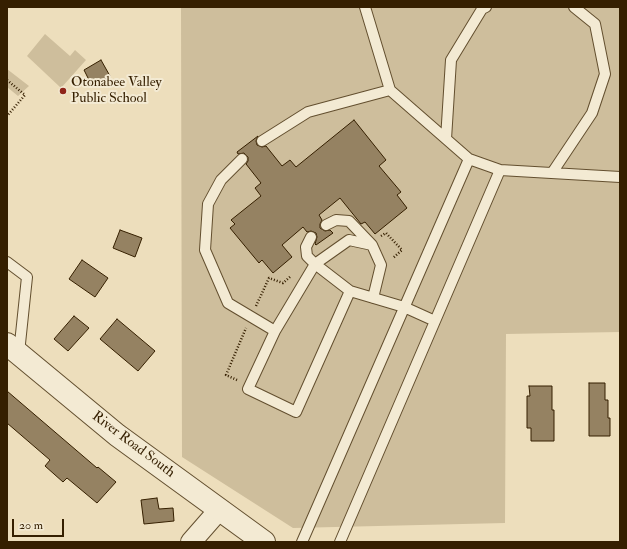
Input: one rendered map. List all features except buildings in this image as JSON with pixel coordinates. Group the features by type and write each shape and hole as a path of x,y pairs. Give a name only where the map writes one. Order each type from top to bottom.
{"street":[{"name":"River Road South","path":"13,348 117,435 264,542"},
{"path":"191,542 219,510"}],"lane":[{"path":"365,7 390,90 469,159 500,170 620,176"},
{"path":"446,139 451,60 482,9 486,7"},
{"path":"552,173 592,113 605,74 595,24 574,7"},
{"path":"262,141 308,112 390,90"},
{"path":"242,159 221,180 208,204 205,250 228,303 275,331"},
{"path":"302,542 469,159"},
{"path":"340,542 500,170"},
{"path":"326,225 336,220 349,221 372,245 381,264 373,298"},
{"path":"311,238 306,247 307,256 350,291 404,308 435,321"},
{"path":"350,291 296,412 248,390 275,331 315,264 349,240 372,245"},
{"path":"7,262 27,277 13,348"}],"path":[{"path":"7,80 26,95 7,116"}],"shaded area":[{"path":"181,7 620,7 620,332 506,334 505,523 293,528 182,457"},
{"path":"45,34 70,56 75,50 86,60 61,88 27,56"},
{"path":"7,69 29,86 18,96 7,87"}],"place":[{"name":"Otonabee Valley Public School","path":"63,91"}]}
